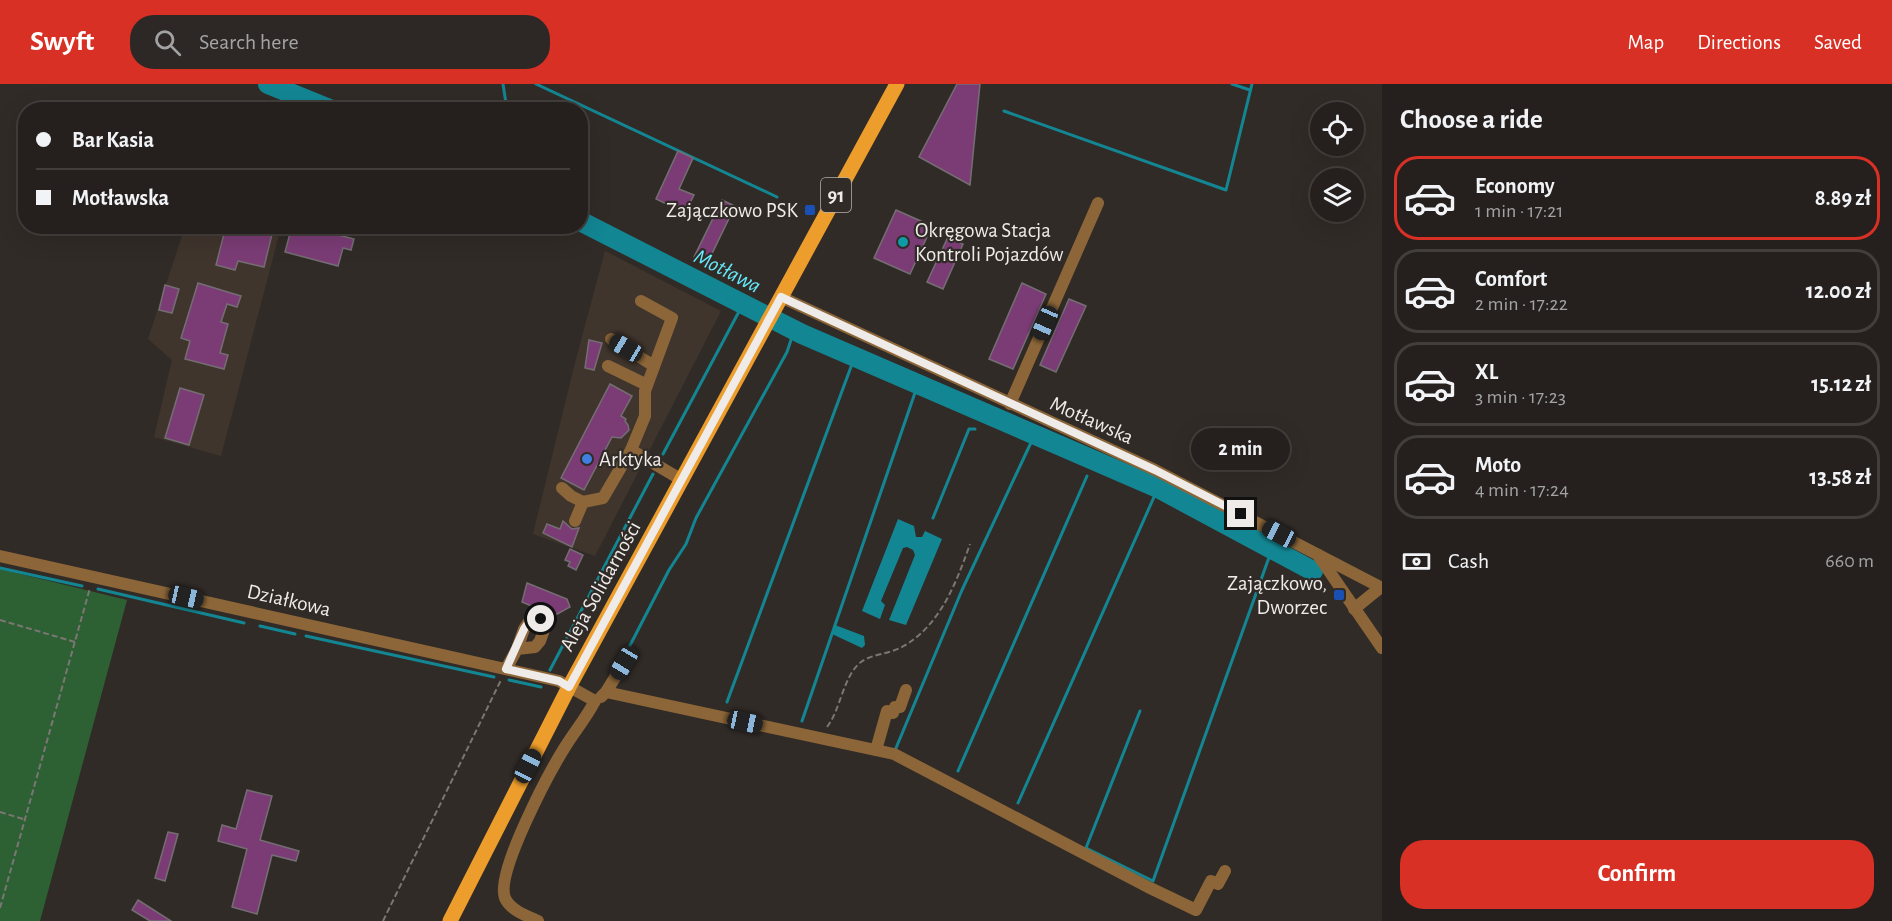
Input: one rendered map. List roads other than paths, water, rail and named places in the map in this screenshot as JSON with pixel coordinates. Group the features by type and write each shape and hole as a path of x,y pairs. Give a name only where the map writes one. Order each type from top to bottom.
{"main road":[{"name":"91","path":"778,302 897,84"},
{"name":"Aleja Solidarności","path":"450,921 569,687 778,302"}],"street":[{"path":"1010,404 1098,203"},
{"path":"562,488 583,502 603,498 631,450 645,416 645,391 672,318 641,301"},
{"name":"Motławska","path":"778,302 1155,470 1381,587"},
{"path":"611,339 654,366"},
{"path":"608,366 647,385"},
{"path":"631,450 682,480"},
{"path":"575,522 583,502"},
{"path":"1318,554 1382,648"},
{"name":"Działkowa","path":"0,556 559,681 595,701"},
{"path":"1354,609 1381,587"},
{"path":"506,669 517,649"},
{"path":"538,921 510,906 505,899 504,880 518,842 551,771 595,701 606,692 624,663"},
{"path":"876,750 887,711 893,713 895,707 900,707 906,690"},
{"path":"606,692 894,754 1196,910 1211,881 1218,884 1225,871"}],"water":[{"path":"898,519 914,526 916,537 922,537 925,531 942,539 906,625 889,620 915,555 913,550 907,547 903,548 881,601 885,605 880,619 862,611"},
{"path":"835,625 864,636 865,645 862,648 832,634"}],"waterway":[{"name":"Motława","path":"268,84 312,102"},
{"path":"503,84 506,102"},
{"path":"536,84 574,102"},
{"path":"1232,84 1250,90"},
{"path":"1004,111 1226,190 1252,84"},
{"path":"588,108 777,197"},
{"name":"Motława","path":"588,225 802,334 1158,488 1313,571"},
{"path":"663,454 743,304"},
{"path":"624,657 669,570 686,544 696,518 787,352 794,331"},
{"path":"727,702 855,356"},
{"path":"802,721 918,384"},
{"path":"933,518 969,429 975,429"},
{"path":"896,748 962,590 1035,434"},
{"path":"550,670 653,474"},
{"path":"958,771 1087,476"},
{"path":"1018,803 1158,488"},
{"path":"1140,711 1086,848 1153,881 1272,549"},
{"path":"0,568 82,586"},
{"path":"98,589 244,623"},
{"path":"260,626 295,634"},
{"path":"306,636 494,677"},
{"path":"509,680 541,687"}],"place":[{"name":"Zajączkowo PSK","path":"810,210"},
{"name":"Okręgowa Stacja Kontroli Pojazdów","path":"903,242"},
{"name":"Arktyka","path":"587,459"},
{"name":"Zajączkowo, Dworzec","path":"1339,595"}]}
